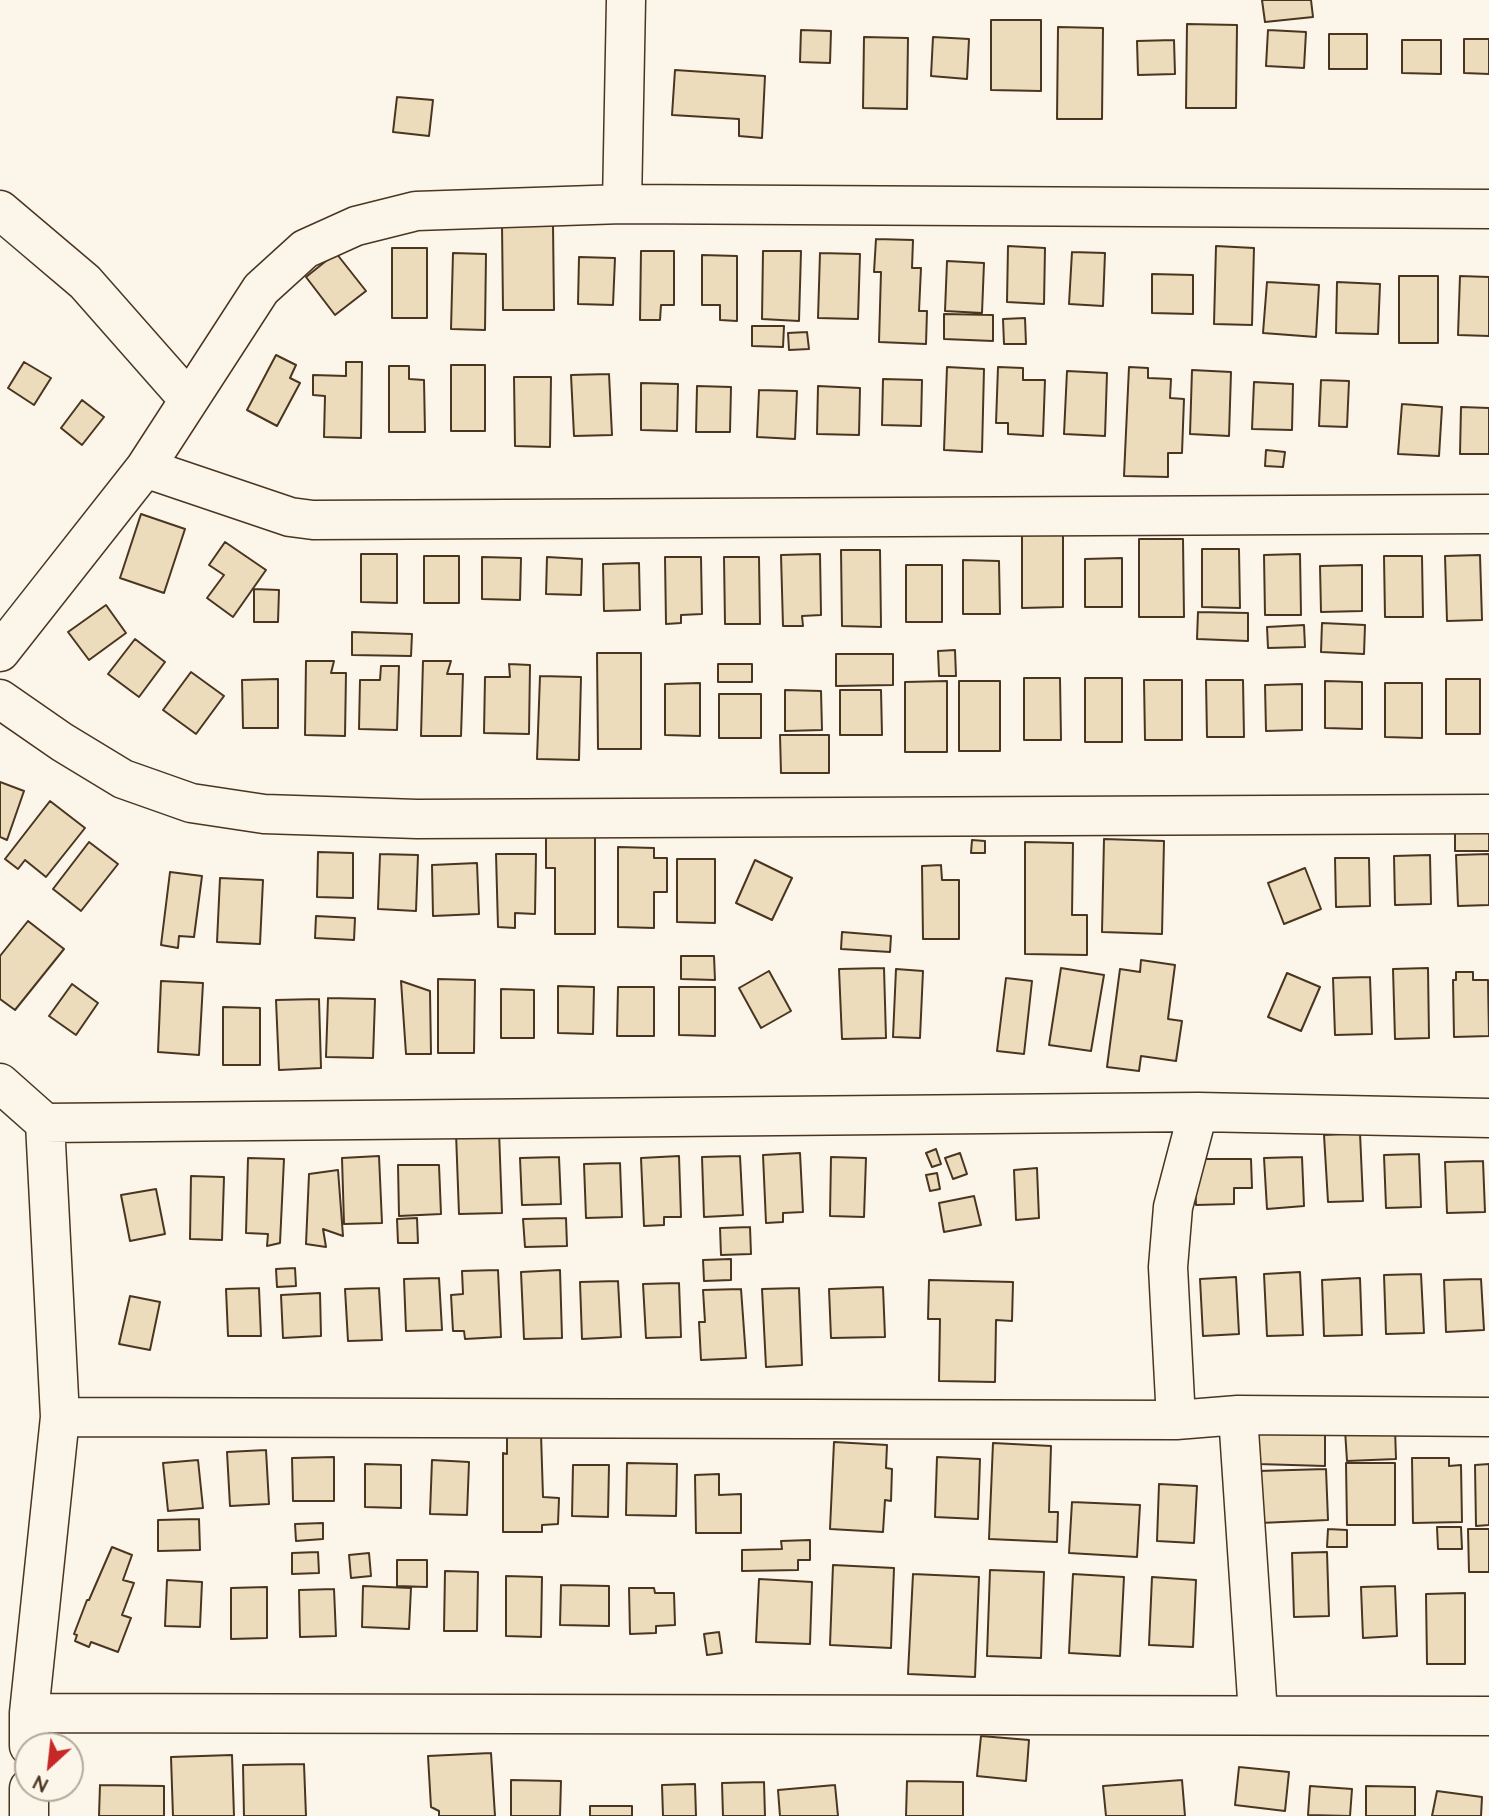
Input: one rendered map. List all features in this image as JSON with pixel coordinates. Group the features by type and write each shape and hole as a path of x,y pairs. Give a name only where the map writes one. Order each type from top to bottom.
{"street":[{"path":"622,204 626,0"},
{"path":"0,652 145,468 261,289 305,249 356,226 416,211 622,204 1489,209"},
{"path":"0,211 85,282 189,400"},
{"path":"145,468 290,517 313,520 1489,514"},
{"path":"0,699 62,742 123,779 191,803 264,814 417,819 1489,814"},
{"path":"0,1083 45,1123 1198,1112 1489,1118"},
{"path":"1176,1420 1168,1267 1173,1207 1198,1112"},
{"path":"45,1123 60,1417 29,1729 1258,1714 1489,1716"},
{"path":"60,1417 1176,1420 1238,1415 1489,1416"},
{"path":"1238,1415 1258,1714"}],"building":[{"path":"1262,0 1311,0 1313,17 1265,22"},
{"path":"991,20 1041,20 1041,91 991,90"},
{"path":"1187,24 1237,25 1236,108 1186,108"},
{"path":"1058,27 1103,28 1102,119 1057,119"},
{"path":"801,30 831,31 830,63 800,62"},
{"path":"1268,30 1306,32 1304,68 1266,66"},
{"path":"1329,34 1367,34 1367,69 1329,69"},
{"path":"864,37 908,38 907,109 863,108"},
{"path":"933,37 969,39 967,79 931,76"},
{"path":"1464,39 1489,39 1489,74 1464,73"},
{"path":"1174,40 1175,74 1138,75 1137,41"},
{"path":"1402,40 1441,40 1441,74 1402,73"},
{"path":"675,70 765,76 762,138 739,136 739,119 672,115"},
{"path":"397,97 433,100 429,136 393,132"},
{"path":"502,224 553,224 554,310 503,310"},
{"path":"876,239 913,240 912,268 921,268 919,311 927,311 926,344 879,342 881,272 874,272"},
{"path":"1008,246 1045,248 1044,304 1007,302"},
{"path":"1216,246 1254,248 1252,325 1214,324"},
{"path":"392,248 427,248 427,318 392,318"},
{"path":"641,251 674,251 674,305 661,305 660,320 640,320"},
{"path":"763,251 801,251 799,321 762,319"},
{"path":"1072,252 1105,253 1103,306 1069,304"},
{"path":"336,253 366,291 335,315 306,277"},
{"path":"453,253 486,254 485,330 451,329"},
{"path":"820,253 860,254 858,319 818,318"},
{"path":"702,255 737,256 737,321 720,320 720,305 702,305"},
{"path":"579,257 615,258 613,305 578,304"},
{"path":"947,261 984,263 982,313 945,311"},
{"path":"1152,274 1193,275 1193,314 1152,313"},
{"path":"1399,276 1438,276 1438,343 1399,343"},
{"path":"1460,276 1489,277 1489,336 1458,335"},
{"path":"1267,282 1319,285 1316,337 1263,333"},
{"path":"1337,282 1380,284 1378,334 1336,333"},
{"path":"944,314 993,315 993,341 944,339"},
{"path":"1025,318 1026,344 1004,344 1003,319"},
{"path":"752,326 784,326 783,347 752,346"},
{"path":"807,332 809,349 789,350 788,333"},
{"path":"276,355 296,365 290,378 300,383 277,426 247,410"},
{"path":"24,362 51,378 34,405 8,388"},
{"path":"346,362 362,362 361,438 324,437 325,396 313,395 313,375 346,376"},
{"path":"451,365 485,365 485,431 451,431"},
{"path":"389,366 409,366 409,379 424,380 425,432 389,432"},
{"path":"947,367 984,369 982,452 944,450"},
{"path":"998,367 1023,368 1023,380 1045,380 1043,436 1008,434 1008,423 996,423"},
{"path":"1129,367 1148,368 1148,378 1171,379 1170,398 1184,399 1182,453 1168,453 1168,477 1124,476"},
{"path":"1192,370 1231,372 1229,436 1190,434"},
{"path":"1067,371 1107,373 1105,436 1064,434"},
{"path":"609,374 612,435 574,436 571,375"},
{"path":"514,377 551,377 550,447 515,446"},
{"path":"883,379 922,380 921,426 882,425"},
{"path":"1321,380 1349,381 1347,427 1319,426"},
{"path":"1254,382 1293,384 1292,430 1252,429"},
{"path":"641,383 678,384 677,431 641,430"},
{"path":"697,386 731,387 730,432 696,432"},
{"path":"818,386 860,388 859,435 817,434"},
{"path":"759,390 797,391 795,439 757,437"},
{"path":"82,400 104,417 82,445 61,428"},
{"path":"1402,404 1442,407 1439,456 1398,454"},
{"path":"1461,407 1489,408 1489,454 1460,454"},
{"path":"1266,450 1285,452 1283,467 1265,466"},
{"path":"141,514 185,529 164,593 120,578"},
{"path":"1022,527 1063,527 1063,607 1022,608"},
{"path":"1139,539 1183,539 1184,617 1139,617"},
{"path":"225,542 266,570 233,617 207,598 224,575 209,565"},
{"path":"1202,549 1239,549 1240,608 1202,607"},
{"path":"841,550 880,550 881,627 842,626"},
{"path":"361,554 397,554 397,603 361,602"},
{"path":"820,554 821,615 802,616 803,626 783,626 781,555"},
{"path":"1300,554 1301,615 1265,615 1264,555"},
{"path":"1480,555 1482,620 1447,621 1445,556"},
{"path":"424,556 459,556 459,603 424,603"},
{"path":"1384,556 1422,556 1423,617 1385,617"},
{"path":"482,557 521,558 520,600 482,599"},
{"path":"547,557 582,559 581,595 546,594"},
{"path":"665,557 701,557 702,614 681,615 681,623 666,624"},
{"path":"724,557 759,557 760,624 725,624"},
{"path":"1122,558 1122,607 1085,607 1085,559"},
{"path":"963,560 999,561 1000,614 963,614"},
{"path":"639,563 640,610 604,611 603,564"},
{"path":"906,565 942,565 942,622 906,622"},
{"path":"1362,565 1362,611 1321,612 1320,566"},
{"path":"254,589 279,590 278,622 254,622"},
{"path":"106,605 126,633 89,660 68,632"},
{"path":"1198,612 1248,613 1248,641 1197,639"},
{"path":"1322,623 1365,625 1364,654 1321,652"},
{"path":"1304,625 1305,647 1268,648 1267,627"},
{"path":"352,632 412,634 411,656 352,655"},
{"path":"135,639 165,662 139,697 108,674"},
{"path":"955,650 956,676 939,676 938,651"},
{"path":"597,653 641,653 641,749 598,749"},
{"path":"836,654 893,654 893,685 836,686"},
{"path":"306,661 334,661 331,673 346,673 345,736 305,735"},
{"path":"423,661 451,661 447,674 463,674 461,736 421,736"},
{"path":"509,664 530,665 529,734 484,733 485,677 510,677"},
{"path":"718,664 752,664 752,682 718,682"},
{"path":"381,666 399,666 397,730 359,729 360,680 380,680"},
{"path":"191,672 224,696 196,734 163,710"},
{"path":"540,676 581,677 579,760 537,759"},
{"path":"1024,678 1060,678 1061,740 1024,740"},
{"path":"1085,678 1122,678 1122,742 1085,742"},
{"path":"278,679 278,728 243,728 242,680"},
{"path":"1446,679 1480,679 1480,734 1446,734"},
{"path":"1144,680 1182,680 1182,740 1145,740"},
{"path":"1206,680 1243,680 1244,737 1207,737"},
{"path":"947,681 947,752 905,752 905,682"},
{"path":"959,681 1000,681 1000,751 959,751"},
{"path":"1325,681 1362,682 1362,729 1325,728"},
{"path":"700,683 700,736 665,735 665,684"},
{"path":"1385,683 1422,683 1422,738 1385,737"},
{"path":"1302,684 1302,730 1266,731 1265,685"},
{"path":"785,690 821,691 822,730 785,731"},
{"path":"840,690 881,690 882,735 840,735"},
{"path":"719,694 761,694 761,738 719,738"},
{"path":"780,735 829,735 829,773 781,773"},
{"path":"0,782 24,791 7,840 0,837"},
{"path":"50,801 85,828 46,877 25,860 18,869 5,859"},
{"path":"1455,825 1489,825 1489,851 1455,851"},
{"path":"546,834 595,834 595,934 555,934 555,868 546,868"},
{"path":"1104,839 1164,841 1162,934 1102,932"},
{"path":"972,840 985,841 985,853 971,853"},
{"path":"89,842 118,864 81,911 53,889"},
{"path":"1025,842 1073,843 1072,915 1087,915 1087,955 1025,954"},
{"path":"618,847 654,848 654,858 667,858 667,892 654,892 654,928 618,927"},
{"path":"318,852 353,853 353,898 317,897"},
{"path":"380,854 418,855 416,911 378,909"},
{"path":"496,854 536,854 535,914 515,913 515,928 498,927"},
{"path":"1489,854 1489,905 1458,906 1456,855"},
{"path":"1430,855 1431,904 1395,905 1394,856"},
{"path":"1335,858 1369,858 1370,906 1336,907"},
{"path":"677,859 715,859 715,923 677,922"},
{"path":"755,860 792,878 772,920 736,903"},
{"path":"477,863 479,914 433,916 432,865"},
{"path":"941,865 942,880 959,880 959,939 923,939 922,866"},
{"path":"1305,868 1321,909 1284,924 1268,883"},
{"path":"170,872 202,876 194,937 179,936 178,948 161,945"},
{"path":"220,878 263,880 260,944 217,942"},
{"path":"316,916 355,918 354,940 315,938"},
{"path":"28,921 64,949 15,1010 0,999 0,956"},
{"path":"842,932 891,936 890,952 841,949"},
{"path":"681,956 714,956 715,980 681,979"},
{"path":"1141,960 1175,965 1168,1019 1182,1021 1176,1061 1141,1056 1139,1071 1107,1067 1120,969 1140,972"},
{"path":"884,968 886,1038 842,1039 839,969"},
{"path":"1061,968 1104,975 1091,1051 1049,1045"},
{"path":"1428,968 1429,1038 1395,1039 1393,969"},
{"path":"896,969 923,971 920,1038 893,1037"},
{"path":"769,971 791,1011 761,1028 739,988"},
{"path":"1456,972 1473,972 1473,980 1488,980 1489,1036 1454,1037 1453,980 1456,980"},
{"path":"1287,973 1320,987 1301,1031 1268,1017"},
{"path":"1370,977 1372,1034 1335,1035 1333,978"},
{"path":"1006,978 1032,981 1024,1054 997,1051"},
{"path":"438,979 475,980 474,1053 438,1053"},
{"path":"161,981 203,983 199,1055 158,1052"},
{"path":"401,981 430,991 431,1054 406,1054"},
{"path":"72,984 98,1003 76,1035 49,1016"},
{"path":"558,986 594,987 593,1034 558,1033"},
{"path":"618,987 654,987 654,1036 617,1036"},
{"path":"679,987 715,987 715,1036 679,1035"},
{"path":"501,989 534,990 534,1038 501,1038"},
{"path":"328,998 375,999 373,1058 326,1057"},
{"path":"319,999 321,1068 279,1070 276,1000"},
{"path":"223,1007 260,1008 260,1065 223,1065"},
{"path":"499,1131 502,1213 459,1214 456,1133"},
{"path":"1360,1133 1363,1201 1328,1202 1324,1135"},
{"path":"936,1149 941,1164 932,1167 926,1153"},
{"path":"800,1153 803,1212 783,1213 783,1222 766,1223 763,1155"},
{"path":"960,1153 967,1174 953,1179 945,1158"},
{"path":"1419,1154 1421,1207 1386,1208 1384,1155"},
{"path":"379,1156 382,1223 344,1224 342,1158"},
{"path":"679,1156 681,1217 664,1217 664,1225 644,1226 641,1158"},
{"path":"740,1156 743,1215 704,1217 702,1157"},
{"path":"559,1157 561,1204 522,1205 520,1158"},
{"path":"831,1157 866,1158 864,1217 830,1216"},
{"path":"1302,1157 1304,1206 1267,1209 1264,1158"},
{"path":"248,1158 284,1159 280,1243 267,1246 268,1234 246,1233"},
{"path":"1194,1159 1251,1159 1252,1188 1234,1188 1234,1204 1196,1205"},
{"path":"1483,1161 1485,1212 1447,1213 1445,1162"},
{"path":"620,1163 622,1217 586,1218 584,1164"},
{"path":"398,1165 439,1165 441,1214 399,1216"},
{"path":"1037,1168 1039,1218 1016,1220 1014,1170"},
{"path":"338,1170 343,1236 323,1229 326,1247 306,1244 309,1174"},
{"path":"937,1173 940,1189 930,1191 926,1175"},
{"path":"191,1176 224,1177 222,1240 190,1239"},
{"path":"156,1189 165,1234 130,1241 121,1195"},
{"path":"974,1196 981,1225 944,1232 939,1203"},
{"path":"417,1218 418,1243 398,1243 397,1219"},
{"path":"566,1218 567,1246 525,1247 523,1219"},
{"path":"750,1227 751,1254 721,1255 720,1228"},
{"path":"731,1259 731,1280 704,1281 703,1260"},
{"path":"295,1268 296,1286 277,1287 276,1269"},
{"path":"498,1270 501,1337 465,1339 464,1331 453,1331 451,1295 463,1294 462,1271"},
{"path":"560,1270 562,1338 524,1339 521,1272"},
{"path":"1300,1272 1303,1335 1267,1336 1264,1274"},
{"path":"1421,1274 1424,1333 1386,1334 1384,1275"},
{"path":"1236,1277 1239,1334 1203,1336 1200,1279"},
{"path":"439,1278 442,1330 406,1331 404,1279"},
{"path":"1360,1278 1362,1335 1324,1336 1322,1280"},
{"path":"1481,1279 1484,1330 1446,1332 1444,1280"},
{"path":"929,1280 1013,1282 1012,1321 996,1320 995,1382 939,1381 940,1319 928,1319"},
{"path":"618,1281 621,1337 582,1339 580,1282"},
{"path":"679,1283 681,1337 646,1338 643,1284"},
{"path":"883,1287 885,1337 831,1338 829,1289"},
{"path":"259,1288 261,1336 228,1336 226,1289"},
{"path":"379,1288 382,1340 348,1341 345,1289"},
{"path":"799,1288 802,1365 766,1367 762,1289"},
{"path":"741,1289 746,1358 701,1360 699,1322 705,1322 703,1290"},
{"path":"320,1293 321,1336 283,1338 281,1295"},
{"path":"130,1296 160,1302 150,1350 119,1344"},
{"path":"1258,1423 1325,1424 1325,1466 1258,1464"},
{"path":"1395,1428 1396,1459 1347,1461 1345,1430"},
{"path":"507,1434 541,1434 543,1497 559,1498 558,1524 542,1525 542,1532 503,1532 503,1453 507,1454"},
{"path":"834,1442 887,1445 886,1468 892,1469 891,1501 885,1500 883,1532 830,1529"},
{"path":"993,1443 1051,1446 1049,1512 1058,1512 1057,1542 989,1539"},
{"path":"266,1450 269,1504 230,1506 227,1452"},
{"path":"334,1457 334,1501 293,1501 292,1458"},
{"path":"937,1457 980,1459 978,1519 935,1517"},
{"path":"1412,1458 1449,1458 1449,1466 1461,1465 1462,1522 1413,1523"},
{"path":"198,1460 203,1508 168,1511 163,1463"},
{"path":"432,1460 469,1462 467,1515 430,1514"},
{"path":"627,1463 677,1464 676,1516 626,1515"},
{"path":"1346,1463 1395,1463 1395,1525 1347,1525"},
{"path":"365,1464 401,1465 401,1508 365,1507"},
{"path":"1489,1464 1489,1525 1476,1526 1475,1465"},
{"path":"573,1465 609,1465 608,1517 572,1516"},
{"path":"1326,1469 1328,1520 1260,1523 1258,1471"},
{"path":"719,1474 719,1495 741,1494 741,1533 696,1533 695,1475"},
{"path":"1159,1484 1197,1486 1194,1543 1157,1541"},
{"path":"1072,1502 1140,1505 1137,1557 1069,1553"},
{"path":"199,1519 200,1550 158,1551 158,1520"},
{"path":"323,1523 323,1539 296,1541 295,1524"},
{"path":"1437,1527 1461,1527 1462,1549 1438,1549"},
{"path":"1328,1529 1347,1530 1347,1547 1327,1547"},
{"path":"1468,1529 1489,1529 1489,1572 1469,1572"},
{"path":"810,1540 810,1560 798,1560 798,1570 742,1571 742,1550 782,1549 781,1541"},
{"path":"112,1547 132,1555 123,1580 134,1583 122,1615 131,1618 118,1652 91,1642 89,1647 75,1641 77,1635 74,1634"},
{"path":"318,1552 319,1573 292,1574 292,1553"},
{"path":"1327,1552 1329,1616 1294,1617 1292,1553"},
{"path":"369,1553 371,1576 351,1578 349,1555"},
{"path":"397,1560 427,1560 427,1587 397,1586"},
{"path":"833,1565 894,1568 891,1648 830,1645"},
{"path":"990,1570 1044,1572 1041,1658 987,1656"},
{"path":"445,1571 478,1572 477,1631 444,1631"},
{"path":"913,1574 979,1577 975,1677 908,1674"},
{"path":"1073,1574 1124,1577 1120,1656 1069,1653"},
{"path":"506,1576 542,1577 541,1637 506,1636"},
{"path":"1152,1577 1196,1580 1193,1647 1149,1645"},
{"path":"759,1579 812,1582 810,1644 756,1642"},
{"path":"167,1580 202,1582 200,1627 165,1626"},
{"path":"561,1585 609,1586 609,1626 560,1625"},
{"path":"363,1586 411,1588 409,1629 362,1627"},
{"path":"1395,1586 1397,1636 1363,1638 1361,1587"},
{"path":"267,1587 267,1638 231,1639 231,1588"},
{"path":"629,1588 654,1588 655,1593 674,1593 675,1625 656,1626 656,1633 630,1634"},
{"path":"334,1589 336,1636 300,1637 299,1590"},
{"path":"1465,1593 1465,1664 1427,1664 1426,1594"},
{"path":"719,1632 722,1653 707,1655 704,1634"},
{"path":"981,1736 1029,1740 1026,1781 977,1776"},
{"path":"491,1753 495,1816 439,1816 439,1811 431,1807 428,1756"},
{"path":"232,1755 234,1816 173,1816 171,1757"},
{"path":"304,1764 306,1816 244,1816 243,1765"},
{"path":"1239,1767 1289,1772 1285,1811 1235,1805"},
{"path":"511,1780 561,1781 560,1816 511,1816"},
{"path":"1182,1780 1185,1816 1106,1816 1103,1786"},
{"path":"907,1781 963,1782 963,1816 906,1816"},
{"path":"764,1782 765,1816 723,1816 722,1783"},
{"path":"695,1784 696,1816 663,1816 662,1785"},
{"path":"100,1785 164,1786 164,1816 99,1816"},
{"path":"835,1785 838,1816 780,1816 778,1790"},
{"path":"1310,1786 1352,1789 1350,1816 1308,1815"},
{"path":"1366,1786 1415,1787 1415,1816 1366,1816"},
{"path":"1437,1791 1482,1797 1481,1816 1432,1816"},
{"path":"590,1806 632,1806 632,1816 590,1816"}]}
